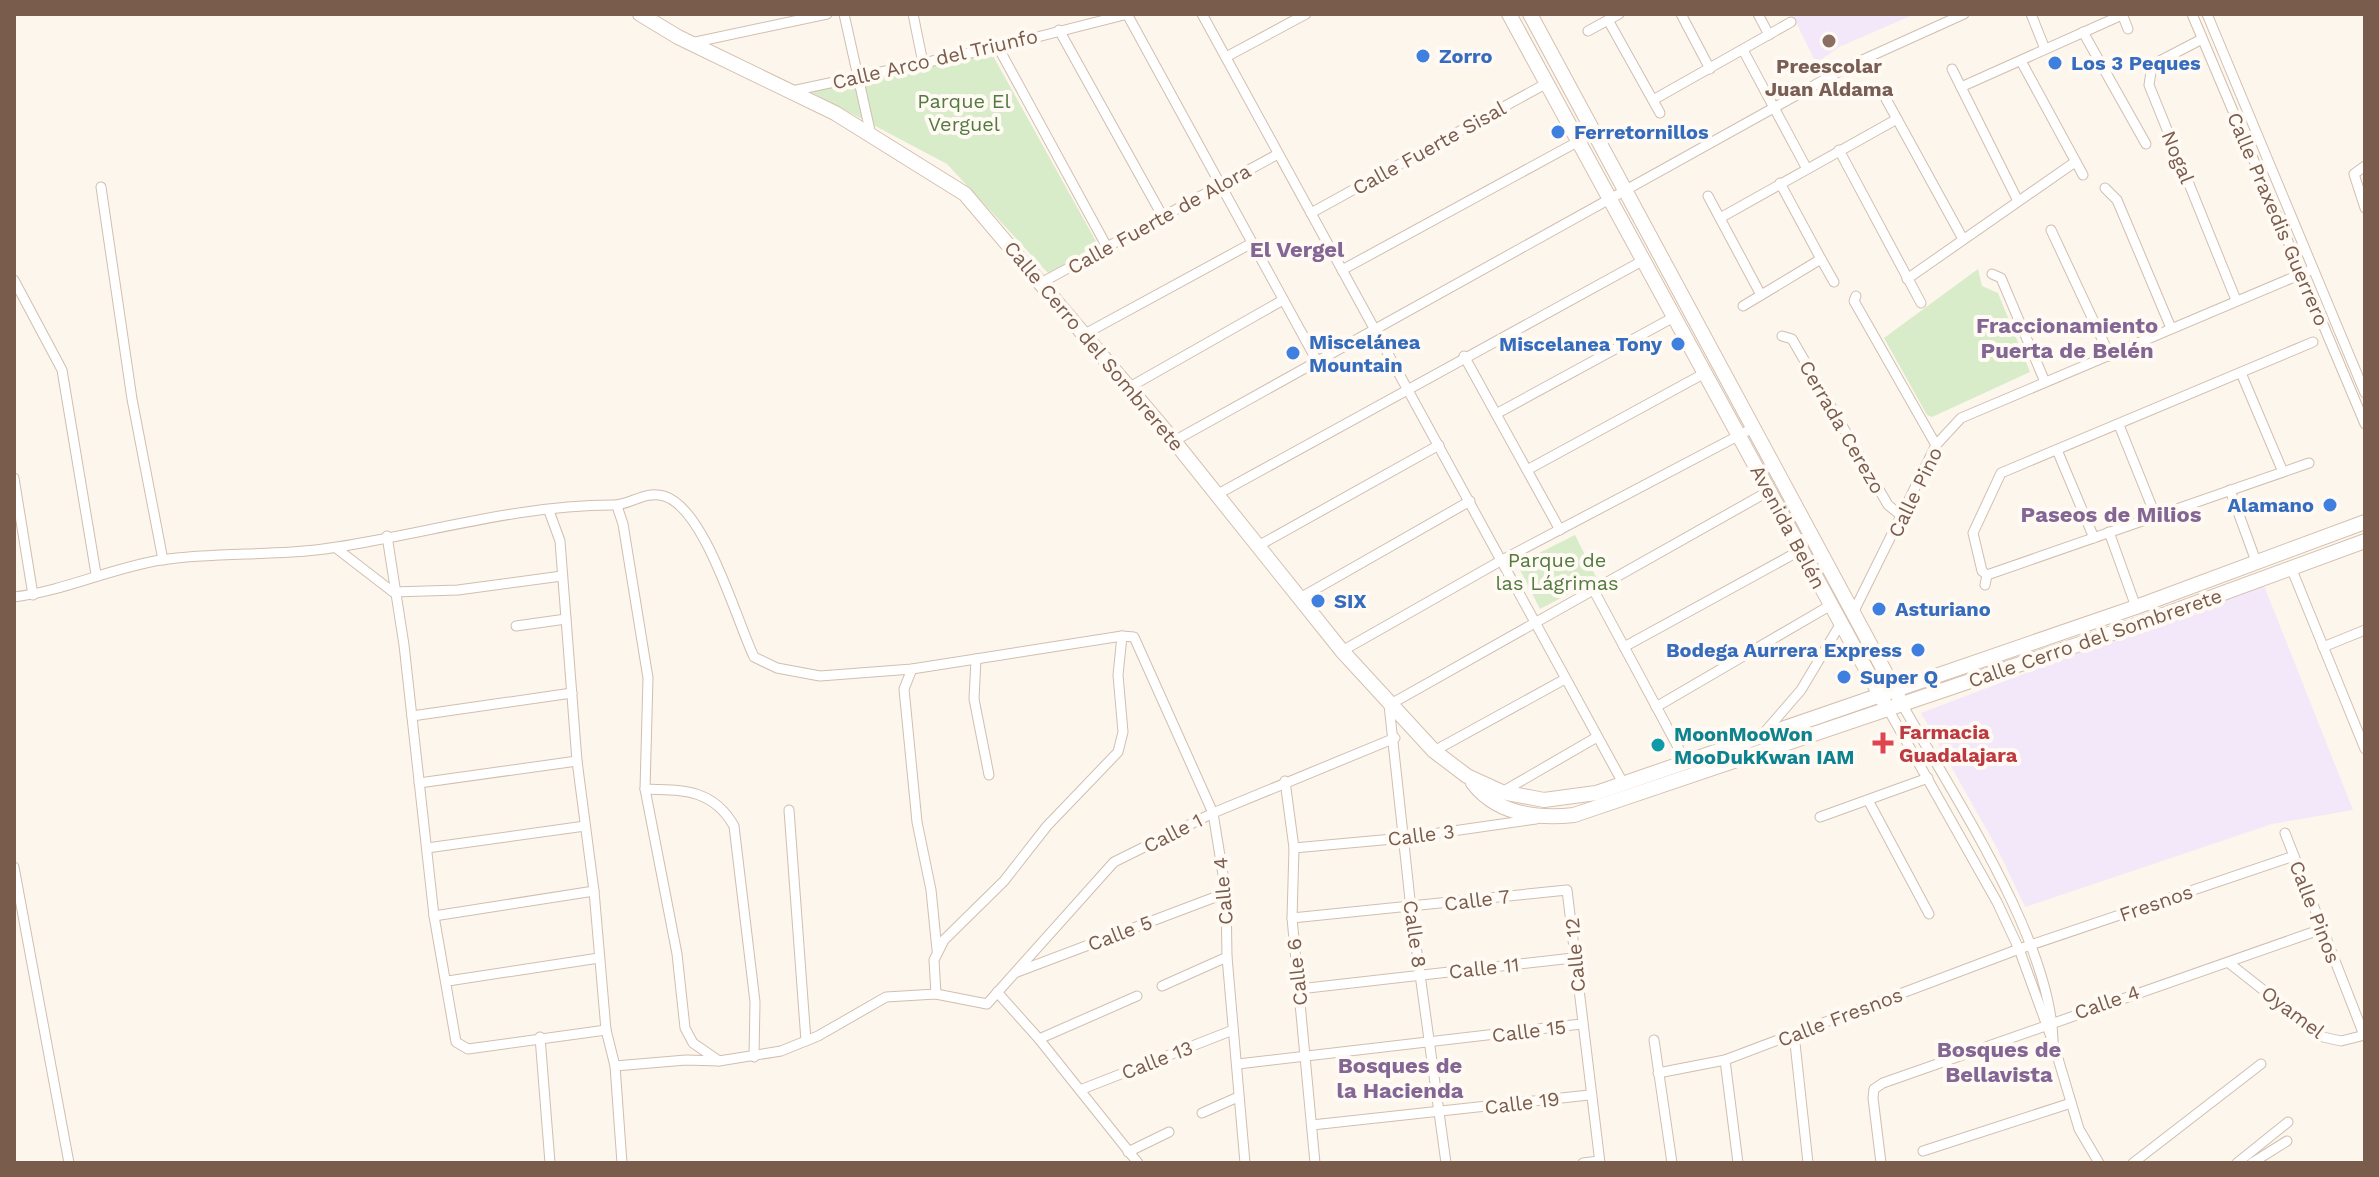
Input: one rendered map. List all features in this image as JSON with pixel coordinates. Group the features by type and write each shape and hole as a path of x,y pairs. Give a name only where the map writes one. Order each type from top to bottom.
{"main road":[{"name":"Calle Cerro del Sombrerete","path":"640,14 871,135 965,194 1218,494 1342,651 1389,705 1434,751 1467,776 1493,802 1521,814 1547,818 1574,815 1626,799 2292,570 2365,541"},
{"name":"Avenida Belén","path":"1509,14 1879,694 1895,706"},
{"name":"Avenida Belén","path":"1530,14 1854,611 1894,689 1895,706"},
{"name":"Calle Cerro del Sombrerete","path":"1467,776 1502,792 1544,800 1568,799 1686,762 2136,607 2365,522"}],"street":[{"path":"691,43 827,14"},
{"path":"844,14 871,135"},
{"path":"913,14 923,63"},
{"path":"1127,14 1317,361"},
{"name":"Calle Arco del Triunfo","path":"789,91 998,47 1127,14"},
{"path":"1202,14 1623,783"},
{"path":"1226,57 1306,14"},
{"path":"1588,31 1619,14"},
{"path":"1681,14 1710,69"},
{"path":"1758,14 1769,35"},
{"path":"1174,441 1611,201 1849,66 1964,14"},
{"path":"2031,14 2045,49"},
{"path":"1961,87 2122,14 2128,29"},
{"name":"Calle Praxedis Guerrero","path":"2192,14 2365,424"},
{"name":"Calle Praxedis Guerrero","path":"2207,14 2365,393"},
{"path":"1608,20 1660,113"},
{"path":"1653,100 1791,22"},
{"path":"1059,30 1163,217"},
{"path":"2083,32 2146,144"},
{"name":"Nogal","path":"2202,39 2152,65 2149,85 2236,300"},
{"path":"998,47 1107,247"},
{"path":"1743,50 1807,169"},
{"path":"2021,61 2083,175"},
{"path":"1952,69 2018,201"},
{"name":"Calle Fuerte Sisal","path":"1311,213 1547,83"},
{"path":"1886,99 1963,239"},
{"path":"1720,218 1897,119"},
{"path":"1342,270 1579,141"},
{"path":"1839,150 1921,303"},
{"name":"Calle Fuerte de Alora","path":"1039,284 1278,154"},
{"path":"1907,279 2075,162"},
{"path":"2365,166 2354,174 2365,208"},
{"path":"1780,183 1834,282"},
{"path":"101,187 132,399 163,560"},
{"path":"2105,188 2117,200 2171,328"},
{"path":"1708,196 1761,295"},
{"path":"2051,230 2110,356"},
{"path":"1083,335 1252,243"},
{"path":"1743,306 1821,259"},
{"path":"1218,494 1464,356 1644,260"},
{"name":"Calle Pino","path":"1854,611 1936,445 1961,418 2313,269"},
{"path":"1992,274 2001,278 2045,382"},
{"path":"14,280 62,370 96,574"},
{"path":"1856,296 1854,301 1936,445"},
{"path":"1128,388 1283,300"},
{"path":"1496,414 1674,317"},
{"name":"Cerrada Cerezo","path":"1782,336 1792,339 1888,505 1903,517"},
{"path":"2309,463 2109,532 1986,580 1982,571 1973,533 1997,478 2006,469 2119,425 2313,342"},
{"path":"1464,356 1560,530"},
{"path":"1527,470 1705,373"},
{"path":"2241,373 2283,472"},
{"path":"2119,425 2156,517"},
{"path":"1342,651 1502,560 1753,428"},
{"path":"1258,546 1439,445"},
{"path":"2057,450 2094,538"},
{"path":"14,478 33,595"},
{"path":"2230,490 2257,564"},
{"path":"1389,705 1769,491"},
{"path":"14,597 33,595 96,574 163,560 336,548 478,518 594,504 617,506 637,496 665,496 691,518 722,576 736,619 754,657 777,668 820,676 912,669 1122,636 1118,675 1123,732 1118,752 1047,826 1004,881 944,940 934,960 936,994"},
{"path":"1300,598 1470,501"},
{"path":"617,506 623,524 648,678 645,789 677,954 685,1028 693,1043 719,1061"},
{"path":"549,511 560,541 577,761 594,891 606,1030 615,1066 622,1163"},
{"path":"2109,532 2136,607"},
{"path":"387,536 393,592 404,645 434,916 459,1046 468,1049 606,1030"},
{"path":"336,548 393,592 458,590 562,576"},
{"path":"1624,647 1801,550"},
{"path":"2292,570 2365,749"},
{"path":"1593,589 1686,762"},
{"path":"1656,707 1831,605"},
{"path":"516,626 566,619"},
{"path":"1761,736 1801,690 1841,623"},
{"path":"2323,647 2365,630"},
{"name":"Calle 4","path":"1122,636 1134,637 1213,813 1226,893 1227,957 1245,1163"},
{"path":"976,659 974,699 989,775"},
{"path":"912,669 904,689 917,822 931,890 937,953"},
{"path":"1434,751 1565,679"},
{"path":"412,716 572,693"},
{"name":"Calle 8","path":"1389,705 1395,738 1411,909 1446,1163"},
{"name":"Avenida Belén","path":"1895,706 1928,778 2019,949 2048,1023"},
{"name":"Avenida Belén","path":"1895,706 2008,893 2030,945 2071,1103 2089,1151 2099,1163"},
{"path":"1502,792 1597,737"},
{"name":"Calle 1","path":"997,992 1114,862 1285,781 1395,738"},
{"path":"419,783 577,761"},
{"path":"1820,817 1928,778"},
{"name":"Calle 6","path":"1285,781 1294,848 1292,918 1315,1163"},
{"path":"645,789 691,790 727,813 734,826 755,1002 754,1057"},
{"path":"1868,800 1929,914"},
{"path":"789,810 806,1041"},
{"name":"Calle 3","path":"1294,848 1404,838 1547,818"},
{"path":"427,848 585,826"},
{"name":"Calle Pinos","path":"2285,833 2364,1035"},
{"name":"Fresnos","path":"2019,949 2294,856"},
{"path":"14,867 69,1163"},
{"name":"Calle 7","path":"1292,918 1411,909 1567,890"},
{"name":"Calle 12","path":"1567,890 1599,1162"},
{"path":"434,916 594,891"},
{"name":"Calle 5","path":"1014,973 1226,893"},
{"name":"Calle 4","path":"1881,1163 1874,1089 1883,1083 2322,929"},
{"name":"Calle Fresnos","path":"1658,1073 1725,1060 2019,949"},
{"path":"1162,986 1227,957"},
{"path":"448,981 599,958"},
{"name":"Calle 11","path":"1299,989 1573,958"},
{"name":"Oyamel","path":"2229,963 2323,1037 2341,1041 2364,1035"},
{"path":"615,1066 754,1057 806,1041 886,997 936,994 980,1005 987,1004 997,992 1039,1039 1138,1163"},
{"path":"1039,1039 1137,996"},
{"name":"Calle 15","path":"1238,1064 1581,1024"},
{"name":"Calle 13","path":"1080,1090 1233,1030"},
{"path":"1794,1034 1808,1163"},
{"path":"540,1037 550,1163"},
{"path":"1654,1040 1672,1163"},
{"path":"1725,1060 1738,1163"},
{"path":"2133,1163 2261,1064"},
{"name":"Calle 19","path":"1312,1125 1589,1095"},
{"path":"1202,1113 1238,1097"},
{"path":"1923,1151 2071,1103"},
{"path":"2237,1163 2288,1122"},
{"path":"1128,1152 1169,1132"},
{"path":"2252,1163 2287,1141"},
{"path":"1583,1163 1599,1162"}],"shaded area":[{"name":"Preescolar Juan Aldama","path":"1792,14 1915,14 1839,47 1816,63"},
{"path":"2263,583 2353,810 2272,824 2025,907 1997,848 1921,713"}],"green space":[{"name":"Parque El Verguel","path":"992,54 1098,245 1048,273 947,164 811,92"},
{"path":"1978,269 1982,286 1998,293 2030,372 1932,417 1927,415 1884,338"},
{"name":"Parque de las Lágrimas","path":"1575,535 1597,579 1540,609 1517,564"}],"place":[{"name":"Preescolar Juan Aldama","path":"1829,41"},
{"name":"Zorro","path":"1423,56"},
{"name":"Los 3 Peques","path":"2055,63"},
{"name":"Ferretornillos","path":"1558,132"},
{"name":"Miscelanea Tony","path":"1678,344"},
{"name":"Miscelánea Mountain","path":"1293,353"},
{"name":"Alamano","path":"2330,505"},
{"name":"SIX","path":"1318,601"},
{"name":"Asturiano","path":"1879,609"},
{"name":"Bodega Aurrera Express","path":"1918,650"},
{"name":"Super Q","path":"1844,677"},
{"name":"Farmacia Guadalajara","path":"1883,743"},
{"name":"MoonMooWon MooDukKwan IAM","path":"1658,745"}],"district":[{"name":"El Vergel","path":"1297,249"},
{"name":"Fraccionamiento Puerta de Belén","path":"2067,338"},
{"name":"Paseos de Milios","path":"2111,514"},
{"name":"Bosques de Bellavista","path":"1999,1062"},
{"name":"Bosques de la Hacienda","path":"1400,1078"}]}
